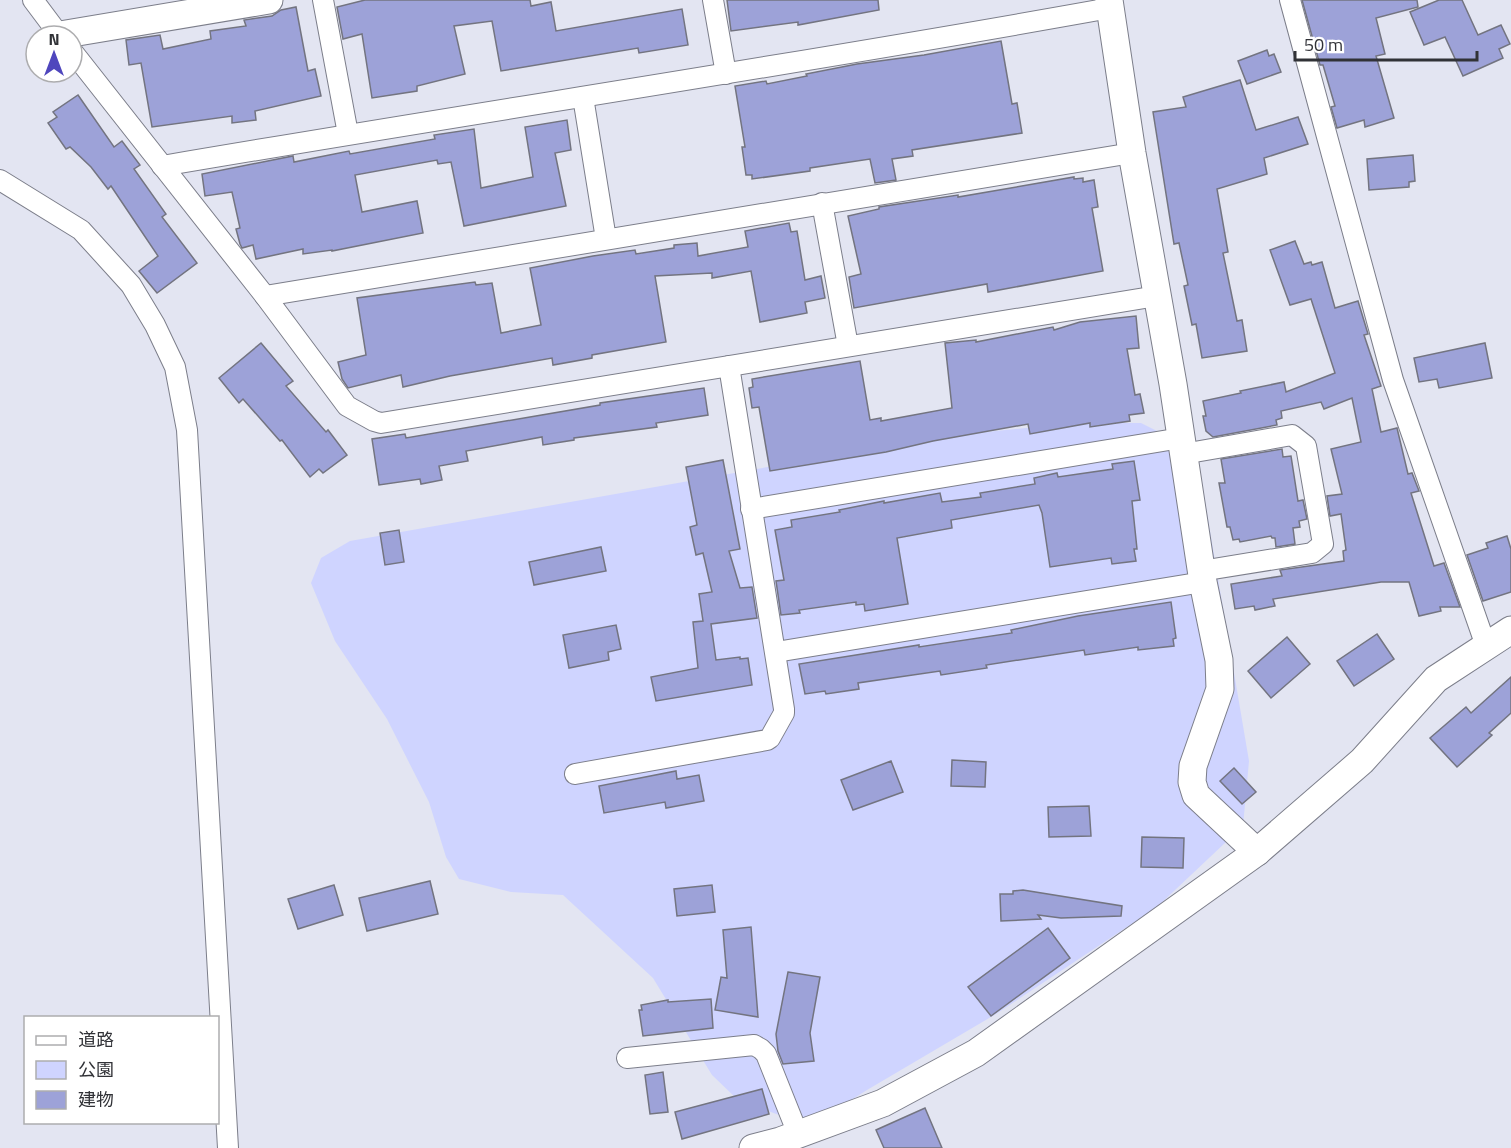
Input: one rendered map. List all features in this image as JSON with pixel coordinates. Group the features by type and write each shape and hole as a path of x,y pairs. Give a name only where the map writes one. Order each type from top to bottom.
{"street":[{"path":"33,0 51,24"},
{"path":"84,32 269,0"},
{"path":"323,0 348,134"},
{"path":"712,0 726,74"},
{"path":"753,1148 884,1103 975,1053 1257,852 1362,761 1436,679 1503,638 1393,380 1290,0"},
{"path":"162,166 726,74 1110,4 1132,153 1202,577 1219,660 1220,689 1192,766 1192,782 1196,795 1257,852"},
{"path":"84,66 265,296 347,406 381,423 1157,296"},
{"path":"583,97 606,239"},
{"path":"265,296 1132,153"},
{"path":"0,180 70,222 90,237 138,296 155,325 178,376 187,430 228,1148"},
{"path":"822,203 848,346"},
{"path":"575,774 770,738 784,713 729,366"},
{"path":"751,509 1182,446 1292,435 1306,446 1323,544 1312,553 1202,577 776,652"},
{"path":"627,1058 754,1045 766,1054 798,1134"}],"green space":[{"path":"1076,423 1141,423 1179,442 1202,484 1249,761 1243,826 1157,907 996,1014 816,1122 790,1119 738,1100 712,1075 653,978 563,895 511,892 459,879 446,857 429,802 387,719 335,641 311,583 321,558 350,541 937,437"}],"building":[{"path":"365,0 530,0 531,6 551,2 556,31 682,9 688,45 639,53 638,48 501,71 492,21 454,26 465,74 417,86 417,91 372,98 362,34 343,39 337,7"},
{"path":"727,0 878,0 879,10 798,25 798,22 731,31"},
{"path":"1302,0 1417,0 1418,7 1376,18 1385,54 1376,56 1394,118 1365,127 1364,120 1337,128 1331,107 1335,106 1323,65 1320,65"},
{"path":"1439,0 1462,0 1478,35 1501,25 1510,44 1499,49 1503,58 1463,76 1445,37 1424,45 1410,12"},
{"path":"296,7 308,71 315,69 321,96 255,111 256,120 232,123 232,116 152,127 141,63 129,65 126,40 160,35 163,49 211,39 210,31 246,26 244,20 272,16 281,10"},
{"path":"1001,41 1012,104 1017,103 1022,133 912,150 913,156 892,159 896,180 875,183 870,159 810,168 810,171 752,179 752,175 746,175 742,147 745,147 735,86 766,81 767,84 857,64"},
{"path":"1267,50 1269,56 1274,54 1281,72 1247,84 1238,61"},
{"path":"1240,80 1256,130 1298,117 1308,144 1264,158 1267,174 1217,189 1228,252 1223,253 1237,321 1242,320 1247,351 1202,358 1196,324 1192,325 1184,286 1188,285 1179,243 1174,244 1153,112 1186,107 1183,97"},
{"path":"78,95 114,147 122,141 140,165 134,169 166,214 162,217 197,263 157,293 139,271 158,256 111,186 108,189 91,167 70,147 66,149 48,123 57,117 53,112"},
{"path":"567,120 571,150 555,153 566,206 464,226 451,162 438,164 437,160 355,175 362,212 417,201 423,233 332,251 303,254 303,249 256,259 253,245 242,248 240,244 236,229 240,228 232,192 205,196 202,174 293,156 294,162 349,151 350,154 435,139 434,135 474,129 481,188 533,177 525,127"},
{"path":"1413,155 1415,181 1409,182 1409,187 1369,190 1367,159"},
{"path":"1074,177 1074,179 1083,178 1083,182 1094,180 1098,207 1092,208 1103,271 988,292 987,284 854,308 849,277 861,274 848,216 879,209 879,207 958,195 958,197"},
{"path":"789,223 791,232 797,231 805,280 821,276 825,298 805,302 807,313 760,322 751,271 712,278 712,273 655,276 666,342 592,355 592,358 553,365 552,358 450,376 403,387 401,375 348,388 342,379 338,362 366,355 357,298 475,282 476,285 492,283 501,333 541,325 530,268 593,256 635,250 636,254 674,248 674,245 697,243 698,256 748,247 745,231"},
{"path":"1295,241 1304,264 1311,262 1312,265 1322,262 1335,308 1358,301 1368,334 1364,335 1381,386 1372,389 1381,432 1397,428 1408,474 1412,473 1419,491 1411,493 1434,566 1444,563 1460,607 1440,607 1441,611 1419,616 1409,582 1381,582 1273,599 1275,606 1255,610 1254,606 1235,609 1231,584 1282,576 1280,570 1344,561 1343,551 1346,550 1341,514 1330,516 1327,496 1342,494 1331,449 1361,442 1352,398 1324,409 1321,402 1281,411 1282,418 1276,420 1277,425 1213,437 1206,431 1203,416 1206,416 1203,401 1284,382 1286,392 1335,373 1311,299 1290,305 1270,250"},
{"path":"1136,316 1139,348 1127,349 1135,395 1140,394 1144,413 1129,415 1130,421 1090,427 1090,423 1030,434 1028,424 886,452 770,471 759,407 752,408 749,388 753,387 752,379 860,361 870,420 881,418 881,421 952,408 945,343 976,340 976,342 1053,327 1054,330 1080,322"},
{"path":"261,343 293,381 286,386 326,432 328,430 347,455 323,473 319,469 310,477 282,440 280,441 243,399 239,403 219,378"},
{"path":"1485,343 1492,378 1439,388 1437,379 1419,382 1414,358"},
{"path":"704,388 708,415 656,423 657,427 574,438 574,440 543,445 542,437 466,451 468,461 439,466 442,480 421,484 420,479 379,485 372,439 405,434 406,438 600,405 600,403"},
{"path":"1282,449 1283,457 1291,456 1298,501 1303,500 1307,519 1299,521 1300,527 1293,528 1295,544 1276,547 1275,538 1271,536 1240,542 1239,539 1233,540 1230,527 1227,527 1219,483 1225,483 1221,459"},
{"path":"723,460 740,549 729,551 740,588 752,587 757,618 711,624 716,660 748,658 752,685 656,701 651,677 698,668 693,622 703,621 699,594 712,592 703,553 696,555 690,527 697,525 686,467"},
{"path":"1134,461 1140,500 1132,501 1136,561 1112,564 1111,558 1050,567 1039,505 951,520 952,528 897,538 908,604 865,611 864,604 856,605 856,602 799,610 800,613 781,615 776,581 784,580 775,530 792,527 791,520 840,512 839,510 884,501 884,503 940,493 942,502 981,497 980,493 1035,484 1034,478 1057,473 1058,477 1113,469 1112,464"},
{"path":"399,530 404,562 385,565 380,533"},
{"path":"1507,536 1511,549 1511,592 1483,601 1467,555 1488,548 1486,543"},
{"path":"601,547 606,571 534,585 529,562"},
{"path":"1171,602 1176,638 1173,639 1174,646 1138,650 1138,647 1085,655 1084,650 986,665 987,668 941,675 940,671 858,683 859,689 826,694 825,691 805,694 799,664 1012,633 1011,630 1078,616"},
{"path":"616,625 621,649 608,652 609,660 569,668 563,635"},
{"path":"1377,634 1394,659 1354,686 1337,661"},
{"path":"1287,637 1310,664 1271,698 1248,671"},
{"path":"1511,677 1511,713 1489,733 1492,735 1457,767 1430,738 1466,707 1471,713"},
{"path":"952,760 986,762 985,787 951,786"},
{"path":"891,761 903,792 853,810 841,780"},
{"path":"1234,768 1256,792 1242,804 1220,781"},
{"path":"676,771 677,779 699,775 704,801 666,808 665,802 604,813 599,786"},
{"path":"1089,806 1091,836 1049,837 1048,807"},
{"path":"1142,837 1184,838 1183,868 1141,867"},
{"path":"430,881 438,914 367,931 359,898"},
{"path":"334,885 343,915 298,929 288,899"},
{"path":"712,885 715,912 677,916 674,889"},
{"path":"1023,890 1122,906 1121,916 1061,918 1038,915 1041,919 1001,921 1000,894 1013,894 1013,891"},
{"path":"751,927 758,1017 715,1010 721,977 727,978 723,930"},
{"path":"1048,928 1070,958 991,1016 968,987"},
{"path":"788,972 820,977 810,1033 814,1061 783,1064 778,1051 776,1034"},
{"path":"711,999 713,1028 643,1036 639,1010 642,1010 641,1005 668,1000 668,1002"},
{"path":"663,1072 668,1112 650,1114 645,1075"},
{"path":"762,1089 769,1114 682,1139 675,1112"},
{"path":"925,1108 942,1148 884,1148 876,1130"}]}
